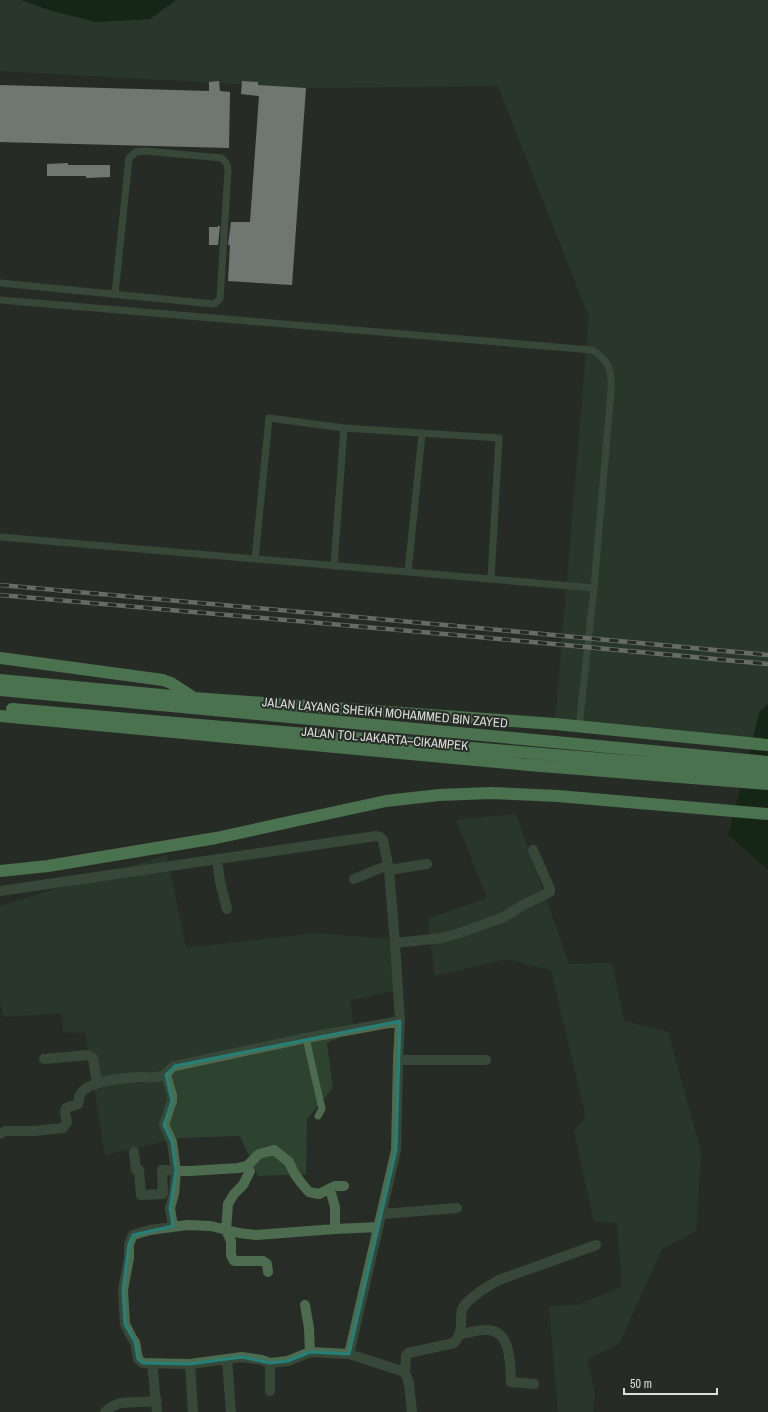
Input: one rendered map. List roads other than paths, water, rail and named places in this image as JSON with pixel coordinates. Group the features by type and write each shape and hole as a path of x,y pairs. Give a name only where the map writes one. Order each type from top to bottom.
{"highway":[{"path":"0,658 163,680 171,683 194,698"},
{"name":"JALAN TOL JAKARTA–CIKAMPEK","path":"0,680 194,698 579,727 768,745"},
{"name":"JALAN LAYANG SHEIKH MOHAMMED BIN ZAYED","path":"0,690 768,762"},
{"path":"0,708 768,773"},
{"name":"JALAN TOL JAKARTA–CIKAMPEK","path":"0,716 529,765 768,784"},
{"path":"0,871 48,866 216,838 386,801 439,795 492,793 558,796 768,814"}],"street":[{"path":"0,891 376,836 383,840 388,867 400,1021 396,1150 348,1354"},
{"path":"395,943 442,938 460,933 504,917 523,905 550,892 533,850"},
{"path":"217,859 220,882 227,909"},
{"path":"354,879 388,867 427,864"},
{"path":"0,1134 6,1132 63,1128 67,1122 65,1113 66,1108 78,1104 79,1096 83,1090 97,1083 140,1077 157,1077 166,1075 171,1068 176,1066 306,1038 400,1021"},
{"path":"44,1059 88,1055 92,1056 94,1058 97,1083"},
{"path":"398,1060 486,1060"},
{"path":"166,1075 172,1095 172,1101 164,1125 172,1142 176,1171 174,1194 170,1208 173,1226"},
{"path":"134,1152 136,1170 139,1170 141,1195 163,1194 162,1170 176,1171 238,1168 247,1166 259,1154 274,1150 289,1162 294,1173 309,1192 319,1194 335,1186 344,1186"},
{"path":"247,1166 250,1172 243,1185 234,1194 228,1204 226,1230 231,1241 231,1255 234,1262 263,1261 267,1264 268,1272"},
{"path":"330,1189 335,1207 335,1229"},
{"path":"382,1214 457,1208"},
{"path":"378,1227 256,1235 245,1234 212,1226 173,1226 133,1235 128,1244 129,1258 123,1290 125,1324 135,1342 138,1359 143,1363 190,1364 242,1357 262,1360 270,1363 288,1361 310,1352 348,1354 405,1372"},
{"path":"412,1412 409,1384 405,1372 406,1356 408,1353 454,1343 460,1334 462,1309 466,1303 485,1288 499,1280 596,1245"},
{"path":"304,1305 309,1328 310,1352"},
{"path":"460,1334 489,1330 499,1334 507,1343 511,1382 534,1384"},
{"path":"227,1359 231,1412"},
{"path":"152,1363 157,1412"},
{"path":"270,1363 270,1391"},
{"path":"190,1364 193,1412"},
{"path":"105,1412 120,1403 157,1401"}],"lane":[{"path":"0,283 214,304 220,299 228,170 222,158 145,151 136,152 129,158 115,294"},
{"path":"0,300 592,350 604,359 610,368 612,377 594,588 579,727"},
{"path":"255,559 269,418 344,428 499,438 491,579"},
{"path":"334,566 344,428"},
{"path":"408,572 422,434"},
{"path":"0,537 594,588"},
{"path":"306,1038 322,1109 318,1116"}],"railway":[{"path":"0,585 768,655"},
{"path":"0,595 768,664"}]}
